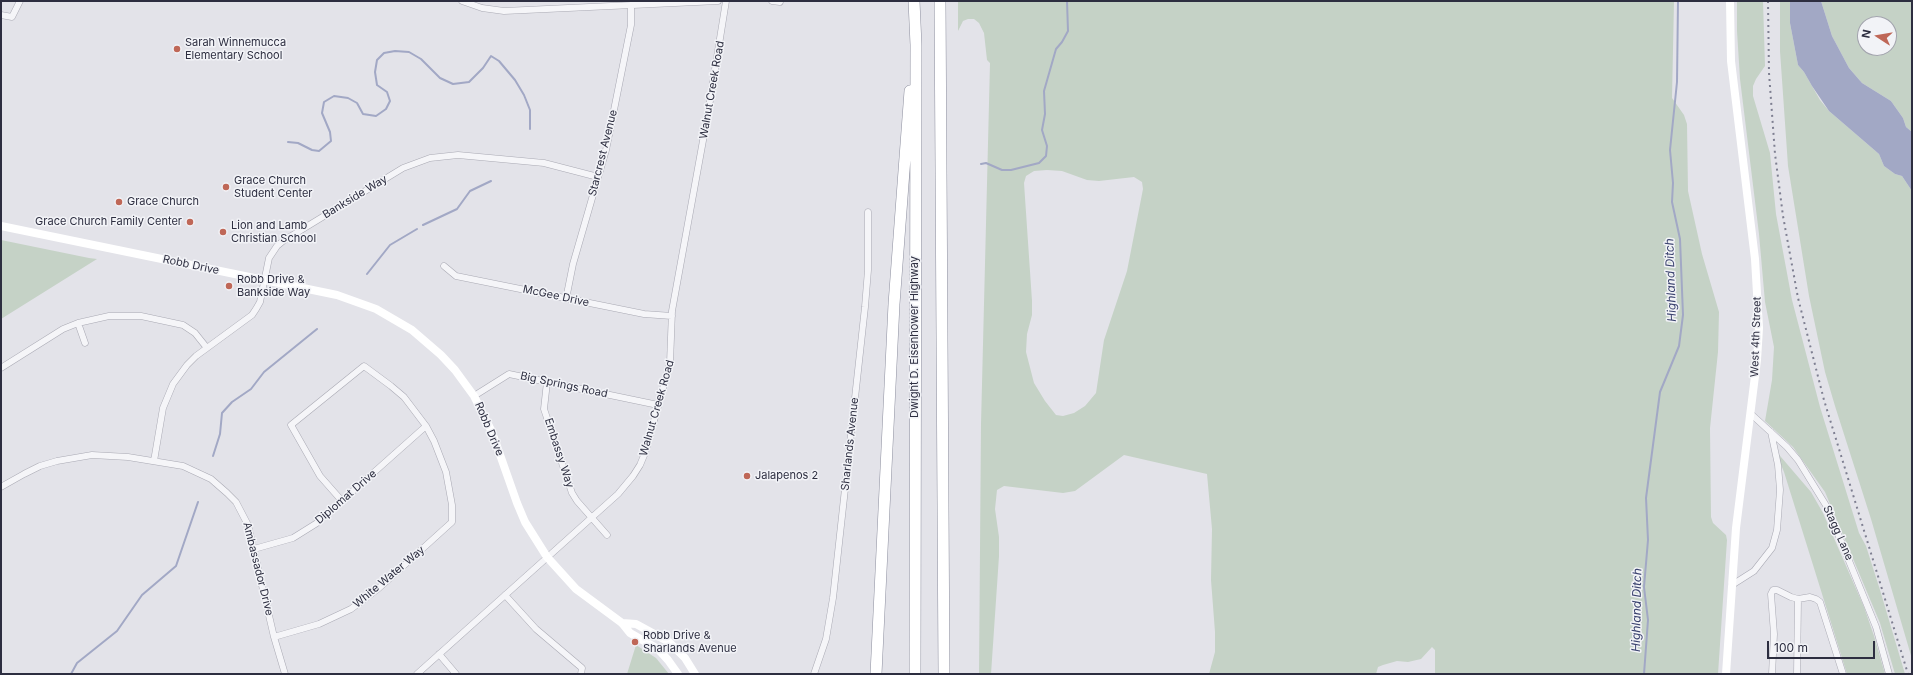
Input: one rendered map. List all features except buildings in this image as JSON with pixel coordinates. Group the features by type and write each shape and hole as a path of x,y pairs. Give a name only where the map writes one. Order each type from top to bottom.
{"highway":[{"name":"Dwight D. Eisenhower Highway","path":"914,1 916,45 915,674"},
{"path":"940,1 944,674"},
{"path":"876,674 894,304 908,106 916,45"}],"main road":[{"name":"West 4th Street","path":"1726,674 1737,520 1757,360 1758,293 1731,62 1730,1"},
{"name":"Robb Drive","path":"1,226 337,295 370,306 395,319 422,338 441,354 474,396 492,432 525,522 547,557 576,589 622,623 630,632 652,645 663,654 678,674"},
{"name":"Robb Drive","path":"622,623 636,624 669,642 685,658 695,674"}],"street":[{"path":"1,15 12,17 20,1"},
{"path":"462,1 482,8 504,11 718,1"},
{"name":"Walnut Creek Road","path":"417,674 618,494 634,476 645,453 672,354 672,316 726,1"},
{"path":"772,1 780,2"},
{"name":"Starcrest Avenue","path":"566,298 573,264 607,143 631,25 631,5"},
{"name":"Bankside Way","path":"154,461 167,396 176,379 187,365 207,348 252,315 260,302 269,258 277,246 283,241 403,168 430,158 458,154 544,162 598,177"},
{"name":"Sharlands Avenue","path":"814,674 826,639 833,598 865,307 868,270 868,212"},
{"name":"McGee Drive","path":"444,266 456,276 644,314 672,316"},
{"path":"1,368 53,335 78,323 94,318 114,315 141,316 179,324 190,328 207,348"},
{"path":"78,323 86,343"},
{"path":"342,501 320,476 291,425 364,366 396,390 416,411 426,426"},
{"name":"Big Springs Road","path":"474,396 508,374 658,405"},
{"name":"Embassy Way","path":"547,382 544,402 546,416 572,493 607,535"},
{"name":"Stagg Lane","path":"1750,414 1787,447 1807,472 1827,507 1837,528 1876,627 1889,674"},
{"name":"Diplomat Drive","path":"254,549 279,543 305,531 342,501 426,426"},
{"name":"White Water Way","path":"274,637 319,624 351,609 379,588 452,522 450,494 446,472 434,441 426,426"},
{"path":"1732,585 1754,571 1772,548 1777,530 1780,490 1778,465 1770,432"},
{"name":"Ambassador Drive","path":"1,487 40,466 74,457 110,455 154,461 195,471 218,484 236,502 248,525 274,637 286,674"},
{"path":"1772,674 1774,634 1771,594 1773,590 1777,590 1798,599 1810,597 1816,598 1820,602 1843,674"},
{"path":"505,595 536,629 582,668 581,674"},
{"path":"1797,674 1799,633 1798,599"},
{"path":"439,654 456,674"}],"shaded area":[{"path":"958,1 1674,1 1672,98 1684,115 1687,124 1688,191 1702,254 1719,312 1718,352 1710,428 1711,517 1713,523 1726,535 1727,540 1718,674 1435,674 1435,650 1432,647 1421,659 1408,662 1397,661 1383,665 1378,667 1376,674 1209,674 1215,652 1215,632 1211,580 1212,529 1207,474 1124,455 1075,491 1063,493 1004,486 997,490 995,509 999,537 999,556 991,674 979,674 981,424 990,63 987,60 984,33 979,23 974,19 968,19 963,21 958,31","holes":["1034,171 1062,171 1087,180 1099,181 1134,177 1142,182 1143,189 1127,271 1104,340 1096,393 1085,406 1074,413 1063,416 1056,415 1034,383 1026,352 1027,334 1032,315 1032,301 1024,183 1026,176"]},
{"path":"1737,1 1763,1 1765,66 1753,86 1753,96 1770,153 1776,214 1792,300 1820,407 1859,533 1866,546 1905,674 1895,674 1880,623 1825,492 1793,447 1765,421 1772,380 1774,347 1765,302 1759,234 1740,79"},
{"path":"1780,1 1790,1 1790,23 1798,65 1804,72 1820,100 1829,111 1879,154 1884,166 1895,174 1902,176 1912,191 1912,659 1871,519 1825,372 1809,296 1788,166 1780,51"},
{"path":"1821,1 1912,1 1912,132 1906,127 1903,118 1891,101 1862,83 1849,68 1832,36"},
{"path":"1,240 89,258 97,259 1,319"},
{"path":"1775,450 1811,492 1823,513 1864,607 1885,674 1847,674 1784,472"},
{"path":"636,645 656,658 669,674 627,674"}],"water":[{"path":"1790,1 1821,1 1832,36 1849,68 1862,83 1891,101 1903,118 1906,127 1912,132 1912,191 1902,176 1895,174 1884,166 1879,154 1829,111 1798,65 1790,23"}],"waterway":[{"path":"981,164 986,163 1002,170 1011,170 1039,163 1046,156 1047,146 1042,130 1045,114 1044,91 1056,49 1068,31 1067,1"},
{"name":"Highland Ditch","path":"1644,674 1648,620 1644,587 1648,540 1646,498 1660,392 1679,346 1683,315 1680,239 1672,202 1673,183 1670,150 1677,82 1678,1"},
{"path":"288,142 298,143 312,150 319,151 331,141 330,132 322,113 324,102 334,96 348,98 357,103 363,114 376,116 386,109 390,101 387,92 377,85 375,72 377,60 384,53 395,51 409,52 421,59 440,78 453,84 469,82 483,68 491,56 499,61 515,80 524,95 530,110 530,129"},
{"path":"423,225 457,209 470,191 491,181"},
{"path":"367,274 390,245 417,229"},
{"path":"213,456 220,434 222,413 232,402 251,389 264,372 317,329"},
{"path":"71,674 77,663 117,631 142,595 176,566 198,502"}],"railway":[{"path":"1768,1 1769,73 1775,154 1783,216 1798,298 1824,400 1908,674"}],"place":[{"name":"Sarah Winnemucca Elementary School","path":"177,49"},
{"name":"Grace Church Student Center","path":"226,187"},
{"name":"Grace Church","path":"119,202"},
{"name":"Grace Church Family Center","path":"190,222"},
{"name":"Lion and Lamb Christian School","path":"223,232"},
{"name":"Robb Drive & Bankside Way","path":"229,286"},
{"name":"Jalapenos 2","path":"747,476"},
{"name":"Robb Drive & Sharlands Avenue","path":"635,642"}]}
